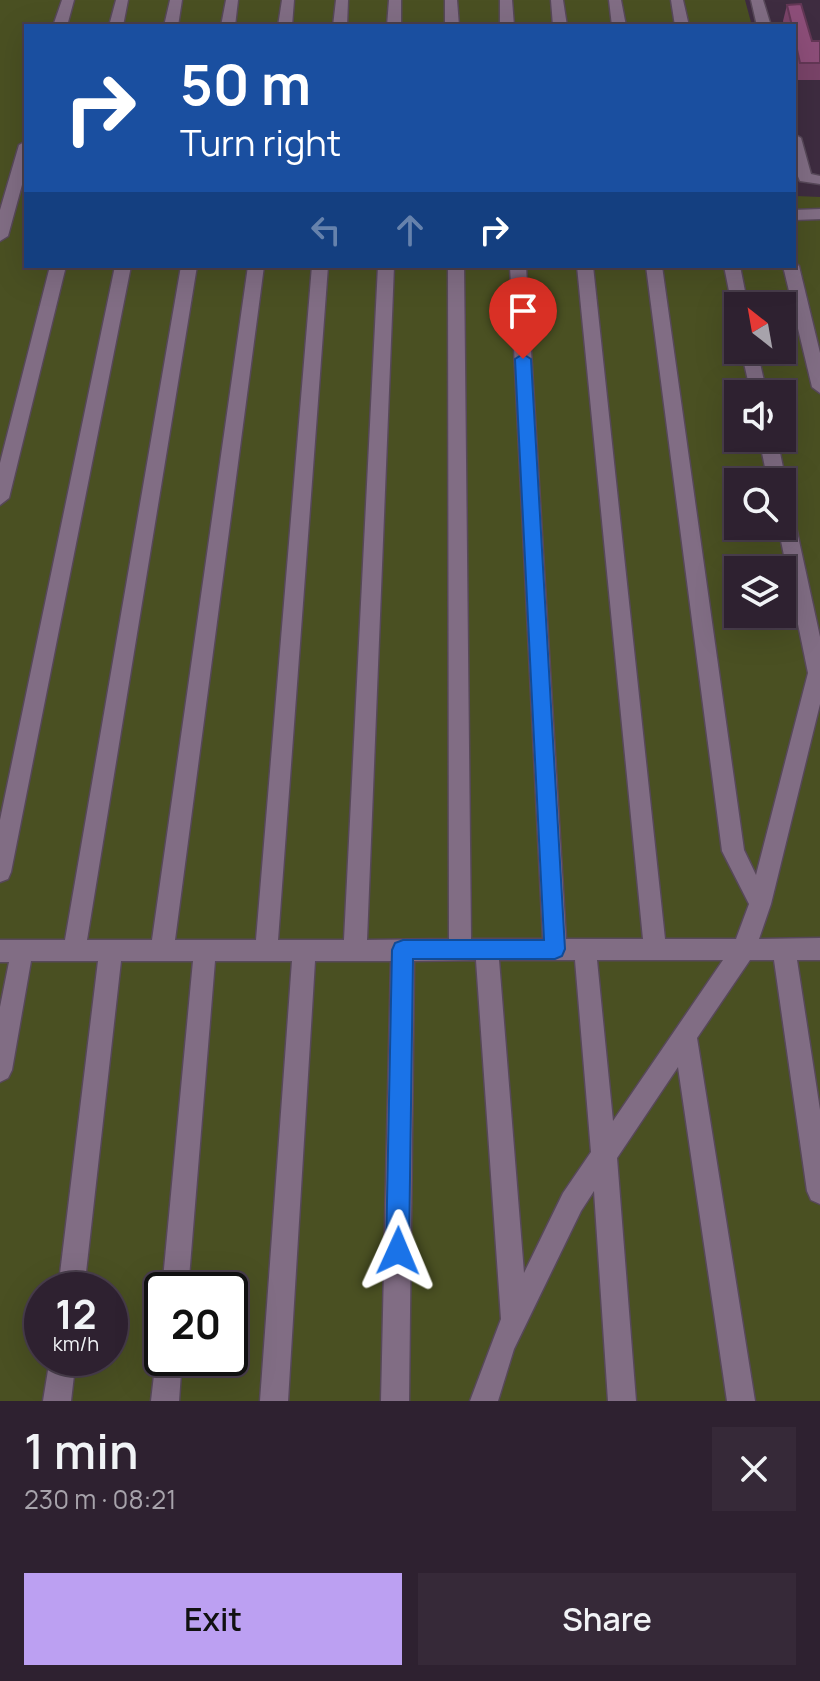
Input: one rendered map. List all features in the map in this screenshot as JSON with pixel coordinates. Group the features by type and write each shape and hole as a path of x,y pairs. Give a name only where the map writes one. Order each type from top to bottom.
{"lane":[{"path":"61,24 68,0"},
{"path":"116,24 122,0"},
{"path":"171,24 176,0"},
{"path":"228,24 232,0"},
{"path":"285,24 288,0"},
{"path":"340,24 342,0"},
{"path":"394,24 395,0"},
{"path":"451,0 452,24"},
{"path":"506,0 507,24"},
{"path":"557,0 560,24"},
{"path":"615,0 619,24"},
{"path":"677,0 682,24"},
{"path":"757,0 763,24"},
{"path":"796,145 805,178 820,180"},
{"path":"0,236 23,166"},
{"path":"796,215 820,214"},
{"path":"0,498 58,268"},
{"path":"0,872 123,268"},
{"path":"74,951 189,268"},
{"path":"162,950 256,268"},
{"path":"266,950 320,268"},
{"path":"355,950 386,268"},
{"path":"456,268 460,950"},
{"path":"518,268 555,949"},
{"path":"585,268 655,949"},
{"path":"654,268 733,851 760,904"},
{"path":"732,268 737,292"},
{"path":"791,268 820,387"},
{"path":"484,1401 502,1345 572,1202 744,949 760,904 819,678 790,540"},
{"path":"784,949 820,1191"},
{"path":"0,1070 11,951 820,949"},
{"path":"73,1272 111,950"},
{"path":"274,1401 304,950"},
{"path":"395,1401 403,950"},
{"path":"487,950 514,1319"},
{"path":"585,950 622,1401"},
{"path":"177,1272 205,951"},
{"path":"685,1036 741,1401"},
{"path":"57,1401 60,1376"},
{"path":"165,1401 167,1376"}],"green space":[{"path":"0,0 745,0 751,24 24,24 24,268 796,268 796,196 820,197 820,1401 0,1401"}],"building":[{"path":"801,4 812,41 820,41 820,63 800,63 796,24 792,24 787,5"}],"route":[{"path":"398,1251 403,950 555,949 523,359"}]}
